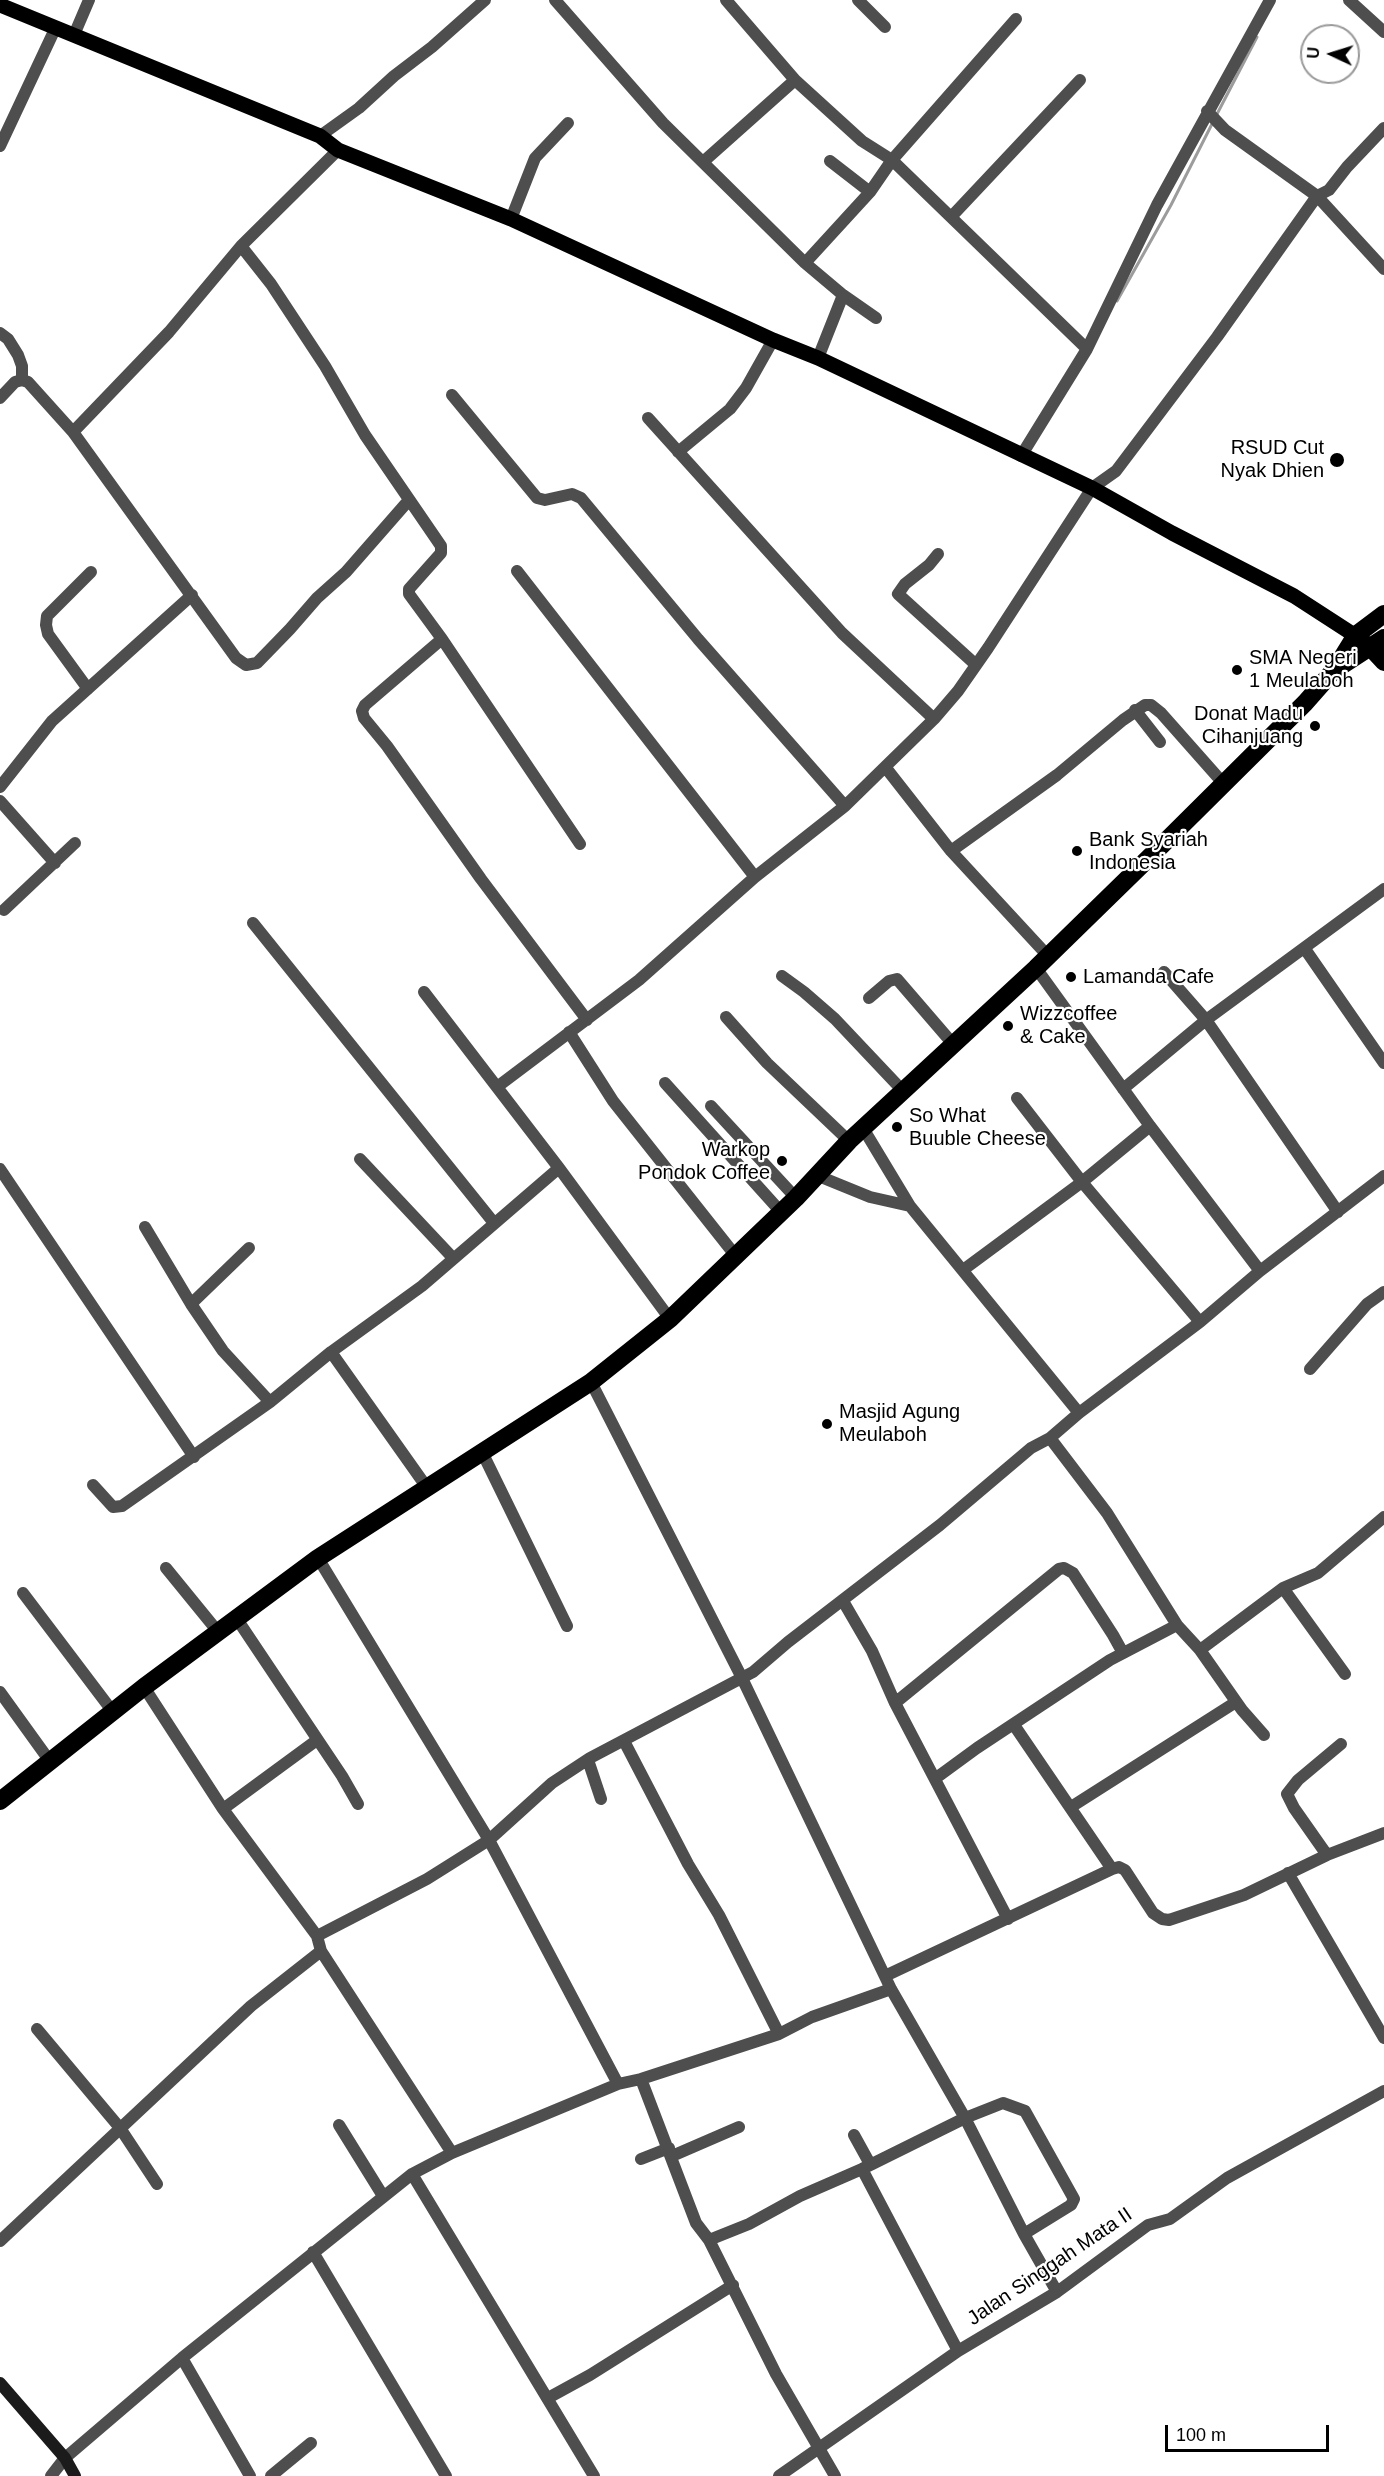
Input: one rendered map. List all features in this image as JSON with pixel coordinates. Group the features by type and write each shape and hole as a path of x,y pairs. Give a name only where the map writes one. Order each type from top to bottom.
{"highway":[{"path":"0,1801 144,1687 318,1558 591,1382 670,1319 796,1198 849,1141 1042,962 1298,711 1335,669 1356,635 1384,614"},
{"path":"1335,669 1378,643 1384,662"}],"main road":[{"path":"0,5 320,136 338,150 511,219 773,340 818,358 1092,488 1172,533 1294,596 1356,635 1378,643"}],"street":[{"path":"74,35 90,0"},
{"path":"320,136 359,108 485,0"},
{"path":"555,0 663,123 805,263 843,295 876,318"},
{"path":"726,0 795,80 862,141 892,160 1087,349"},
{"path":"858,0 885,27"},
{"path":"1021,456 1087,349 1157,204 1270,0"},
{"path":"1349,0 1384,32"},
{"path":"805,263 870,192 892,160 1016,19"},
{"path":"0,146 55,29"},
{"path":"703,162 795,80"},
{"path":"952,216 1080,80"},
{"path":"1208,111 1221,126 1317,196 1384,269"},
{"path":"511,219 535,158 568,123"},
{"path":"497,1087 656,965 755,877 845,806 934,719 958,692 1092,488 1116,471 1317,196 1329,189 1347,166 1383,130"},
{"path":"73,432 169,332 241,246 338,150"},
{"path":"830,161 870,192"},
{"path":"241,246 271,284 325,366 365,435 436,536 441,546 441,553 409,589 409,594 442,639 580,844"},
{"path":"818,358 843,295"},
{"path":"0,333 8,339 18,355 22,366 22,380"},
{"path":"678,452 737,400 773,340"},
{"path":"0,398 15,382 22,380 28,382 73,432 236,658 246,664 256,663 317,598 346,572 409,500"},
{"path":"452,395 537,498 545,500 573,494 581,498 698,639 845,806"},
{"path":"648,418 842,633 934,719"},
{"path":"938,554 905,584 898,594 975,664"},
{"path":"517,571 755,877"},
{"path":"88,689 48,634 46,625 47,616 91,572"},
{"path":"0,788 52,721 192,595"},
{"path":"442,639 365,705 362,711 364,718 387,746 481,879 587,1020"},
{"path":"951,851 1057,775 1145,705 1151,705 1161,713 1223,783"},
{"path":"1136,710 1160,742"},
{"path":"886,768 1042,962 1123,1089 1260,1271"},
{"path":"0,801 55,863"},
{"path":"4,910 75,843"},
{"path":"1123,1089 1206,1020 1384,889"},
{"path":"253,923 494,1223"},
{"path":"1305,949 1384,1063"},
{"path":"1164,972 1206,1020 1338,1212"},
{"path":"782,976 835,1019 903,1091"},
{"path":"869,998 889,981 897,979 953,1044"},
{"path":"424,992 559,1168 670,1319"},
{"path":"726,1017 767,1063 849,1141"},
{"path":"569,1032 613,1101 735,1255"},
{"path":"665,1083 781,1212"},
{"path":"1017,1098 1082,1182 1200,1322"},
{"path":"711,1107 796,1198"},
{"path":"963,1270 1082,1182 1150,1126"},
{"path":"863,1128 910,1206 1079,1413"},
{"path":"360,1159 453,1258"},
{"path":"93,1485 113,1507 122,1506 270,1402 331,1352 422,1286 559,1168"},
{"path":"0,1169 194,1457"},
{"path":"816,1175 870,1197 910,1206"},
{"path":"317,1936 427,1879 489,1840 552,1784 588,1760 741,1676 753,1672 788,1642 940,1525 1031,1448 1050,1438 1384,1176"},
{"path":"145,1227 191,1304 224,1351 270,1402"},
{"path":"191,1304 249,1248"},
{"path":"1310,1369 1367,1304 1384,1292"},
{"path":"331,1352 428,1489"},
{"path":"591,1382 741,1676 891,1989 965,2118 1024,2234 1057,2292"},
{"path":"1050,1438 1107,1513 1177,1625 1200,1650 1236,1702 1264,1735"},
{"path":"482,1452 567,1626"},
{"path":"1200,1650 1283,1588 1318,1573 1384,1517"},
{"path":"318,1558 489,1840 618,2084"},
{"path":"166,1568 219,1633"},
{"path":"895,1703 1059,1569 1064,1568 1073,1573 1123,1653"},
{"path":"1283,1588 1345,1674"},
{"path":"23,1593 113,1712"},
{"path":"843,1601 872,1651 895,1703 1008,1919"},
{"path":"237,1619 358,1804"},
{"path":"936,1778 977,1748 1123,1653 1177,1625"},
{"path":"144,1687 223,1809 317,1936 321,1951 452,2153"},
{"path":"0,1692 50,1760"},
{"path":"1071,1807 1236,1702"},
{"path":"1014,1725 1112,1869"},
{"path":"223,1809 317,1740"},
{"path":"624,1741 688,1864 719,1915 779,2034"},
{"path":"1327,1855 1294,1808 1287,1794 1298,1779 1341,1744"},
{"path":"588,1760 601,1799"},
{"path":"885,1976 1112,1869 1119,1867 1125,1870 1153,1913 1162,1919 1169,1920 1291,1879 1327,1855 1384,1833"},
{"path":"1291,1879 1384,2038"},
{"path":"0,2241 251,2006 321,1951"},
{"path":"51,2476 65,2458 182,2358 412,2174 452,2153 618,2084 641,2079 779,2034 812,2017 891,1989"},
{"path":"37,2029 120,2128 157,2184"},
{"path":"641,2079 696,2223 709,2240 776,2374 835,2476"},
{"name":"Jalan Singgah Mata II","path":"779,2476 958,2351 1057,2292 1148,2226 1170,2219 1227,2178 1384,2091"},
{"path":"709,2240 749,2224 800,2196 866,2167 965,2118 1003,2103 1025,2110 1074,2199 1071,2205 1024,2234"},
{"path":"339,2125 382,2196"},
{"path":"641,2159 670,2152 739,2127"},
{"path":"854,2135 866,2167 958,2351"},
{"path":"412,2174 594,2476"},
{"path":"313,2252 446,2476"},
{"path":"548,2398 590,2375 733,2285"},
{"path":"182,2358 250,2476"},
{"path":"0,2383 65,2458 75,2476"},
{"path":"271,2476 311,2443"}],"waterway":[{"path":"1216,116 1257,37"},
{"path":"1117,301 1171,205 1213,122"}],"place":[{"name":"RSUD Cut Nyak Dhien","path":"1337,460"},
{"name":"SMA Negeri 1 Meulaboh","path":"1237,670"},
{"name":"Donat Madu Cihanjuang","path":"1315,726"},
{"name":"Bank Syariah Indonesia","path":"1077,851"},
{"name":"Lamanda Cafe","path":"1071,977"},
{"name":"Wizzcoffee & Cake","path":"1008,1026"},
{"name":"So What Buuble Cheese","path":"897,1127"},
{"name":"Warkop Pondok Coffee","path":"782,1161"},
{"name":"Masjid Agung Meulaboh","path":"827,1424"}]}
